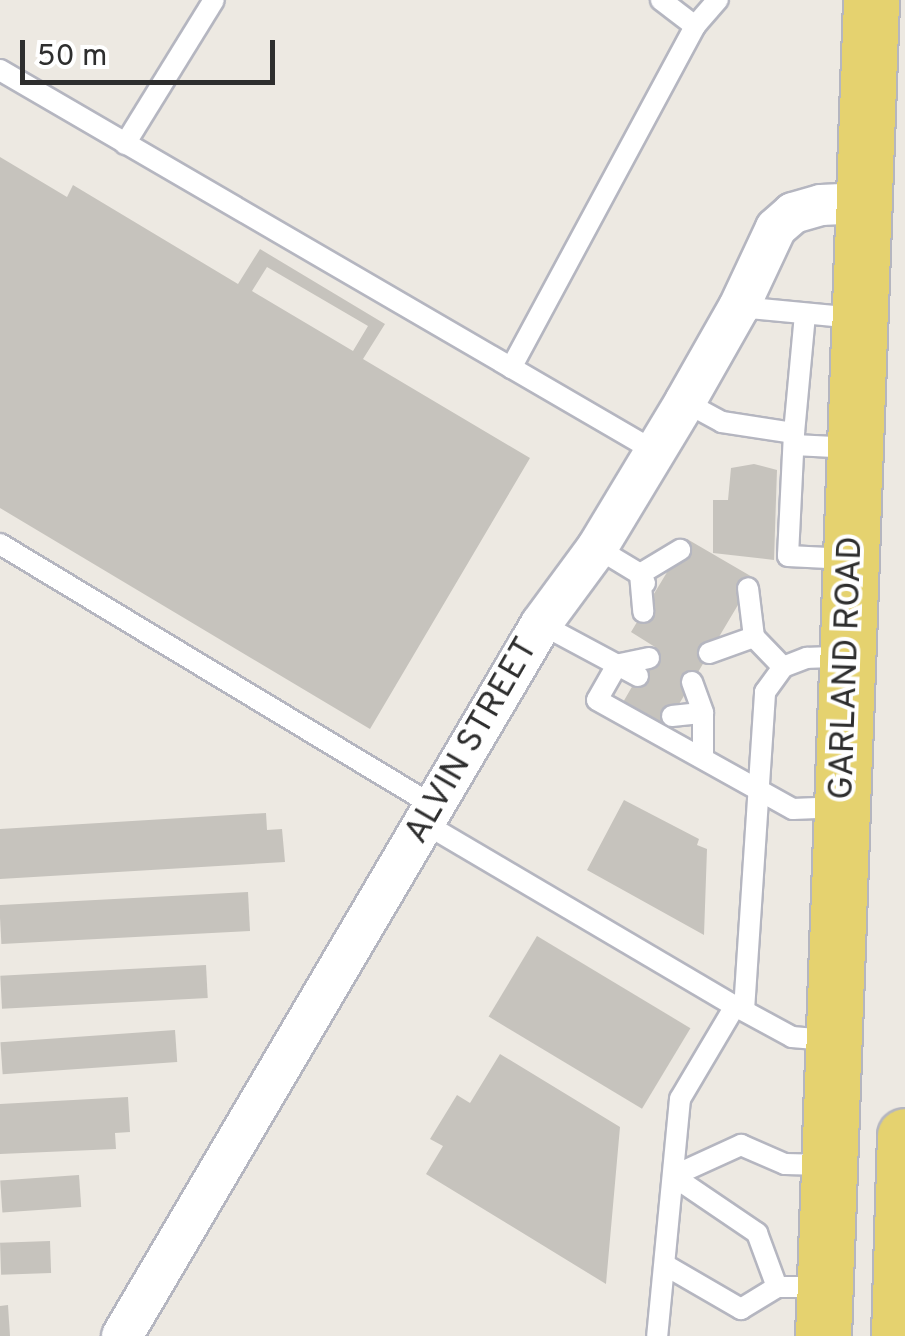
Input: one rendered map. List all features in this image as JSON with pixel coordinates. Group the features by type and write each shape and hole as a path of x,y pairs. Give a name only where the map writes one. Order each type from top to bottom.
{"main road":[{"name":"GARLAND ROAD","path":"809,1303 830,1186 856,448 831,316 884,204 870,0"},
{"path":"899,1336 905,1136"},
{"path":"830,1186 904,1207"}],"street":[{"name":"ALVIN STREET","path":"122,1336 541,624 597,548 656,452 739,307 776,228 793,213 821,205 884,204"}],"lane":[{"path":"125,144 214,0"},
{"path":"660,0 695,26"},
{"path":"511,368 695,26 718,0"},
{"path":"0,70 656,452"},
{"path":"739,307 831,316 794,439 788,556 850,559"},
{"path":"685,402 722,422 856,448"},
{"path":"0,544 739,1008 792,1037 834,1040"},
{"path":"597,548 640,574 668,571"},
{"path":"640,574 680,550"},
{"path":"640,574 648,604"},
{"path":"748,588 754,637"},
{"path":"735,610 754,637 783,666"},
{"path":"541,624 639,675 617,665"},
{"path":"714,645 754,637"},
{"path":"657,1336 680,1099 739,1008 764,692 783,666 806,658 846,657"},
{"path":"617,665 597,700 793,809 843,807"},
{"path":"702,713 681,700 702,713"},
{"path":"702,713 703,758"},
{"path":"673,1176 741,1145 830,1186"},
{"path":"673,1176 758,1233 809,1303"},
{"path":"665,1265 741,1309 809,1303"}],"building":[{"path":"0,157 67,197 73,185 238,284 260,249 385,324 363,359 530,458 370,729 0,508","holes":["267,267 368,326 353,351 252,291"]},
{"path":"754,464 777,470 774,560 713,553 713,500 728,500 731,468"},
{"path":"687,539 754,578 666,726 622,704 655,647 631,632"},
{"path":"624,800 699,839 697,845 707,849 704,935 587,870"},
{"path":"266,813 267,830 282,829 285,862 0,879 0,829"},
{"path":"248,892 250,931 1,944 0,905"},
{"path":"537,936 690,1028 642,1109 489,1017"},
{"path":"206,965 208,998 2,1009 0,976"},
{"path":"175,1030 177,1062 3,1074 0,1042"},
{"path":"500,1054 620,1127 606,1284 426,1174 443,1146 430,1139 457,1095 470,1103"},
{"path":"128,1097 130,1132 115,1133 116,1149 0,1154 0,1104"},
{"path":"79,1175 81,1207 2,1212 0,1181"},
{"path":"50,1241 51,1273 1,1275 0,1243"},
{"path":"8,1305 10,1336 0,1336 0,1306"}]}
